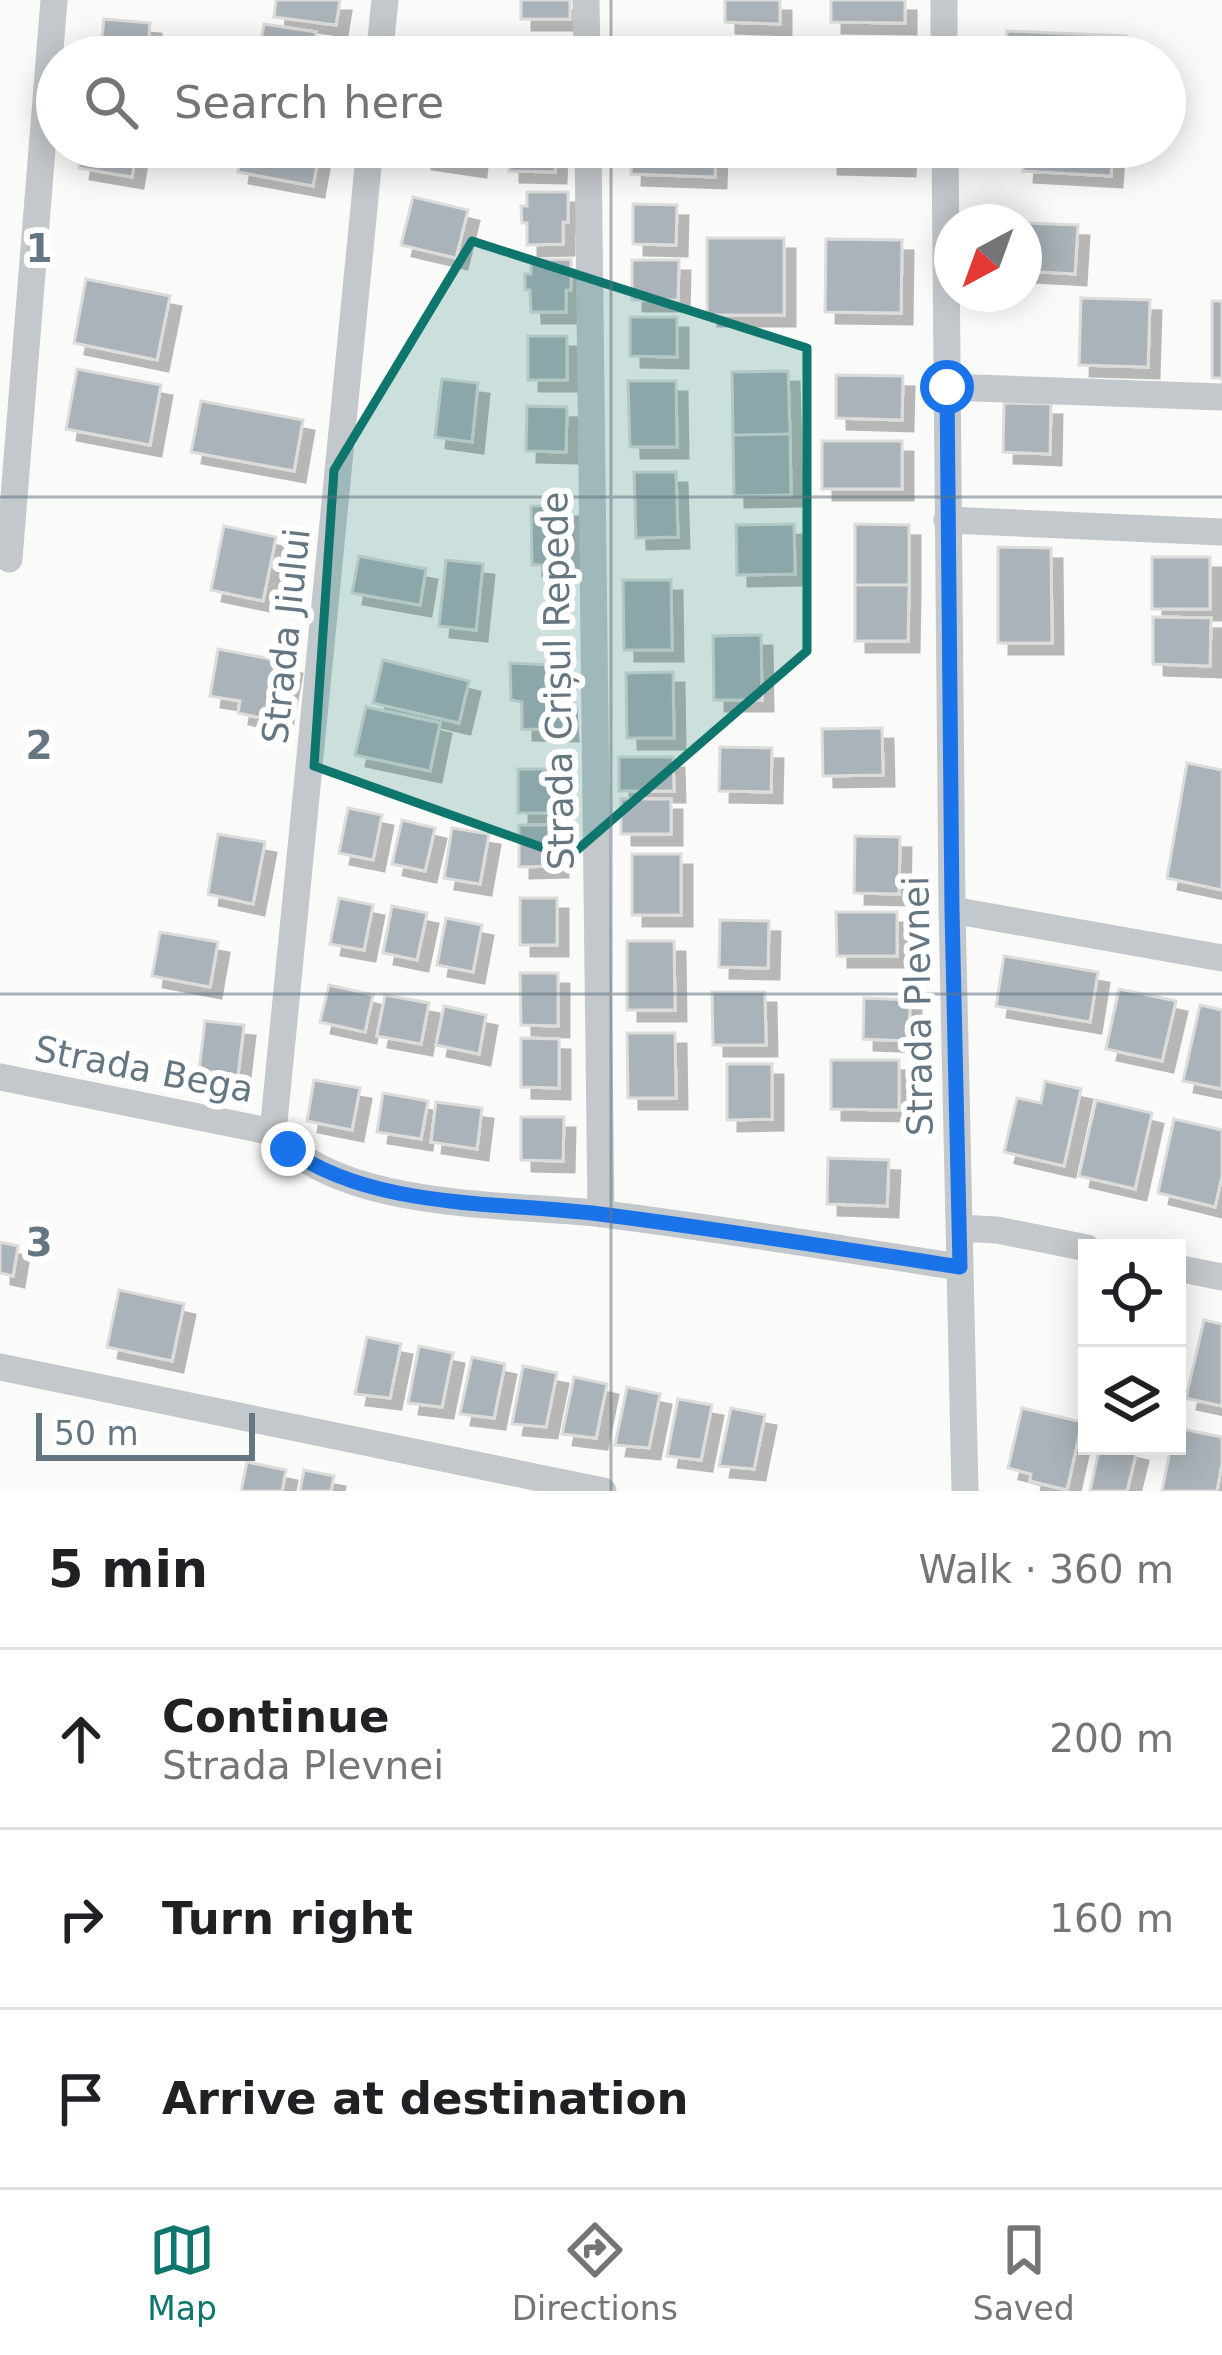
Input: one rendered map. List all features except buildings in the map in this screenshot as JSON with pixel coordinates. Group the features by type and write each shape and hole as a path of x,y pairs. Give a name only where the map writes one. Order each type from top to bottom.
{"street":[{"path":"51,36 54,0"},
{"path":"381,36 385,0"},
{"path":"586,0 586,36"},
{"path":"944,0 944,36"},
{"path":"9,559 40,168"},
{"name":"Strada Jiului","path":"273,1132 368,168"},
{"name":"Strada Crișul Repede","path":"587,168 602,1214"},
{"name":"Strada Plevnei","path":"945,168 952,910 965,1491"},
{"path":"947,387 1222,397"},
{"path":"947,520 1222,532"},
{"path":"952,910 1222,958"},
{"name":"Strada Bega","path":"0,1077 273,1132"},
{"path":"273,1132 308,1163 393,1192 602,1214 960,1267"},
{"path":"959,1228 997,1230 1078,1246"},
{"path":"1186,1270 1222,1277"},
{"path":"0,1367 603,1491"}],"highlighted area":[{"path":"472,241 807,348 807,651 569,857 314,766 334,470"}],"route":[{"path":"288,1149 337,1175 393,1192 602,1214 960,1267 947,387"}]}
